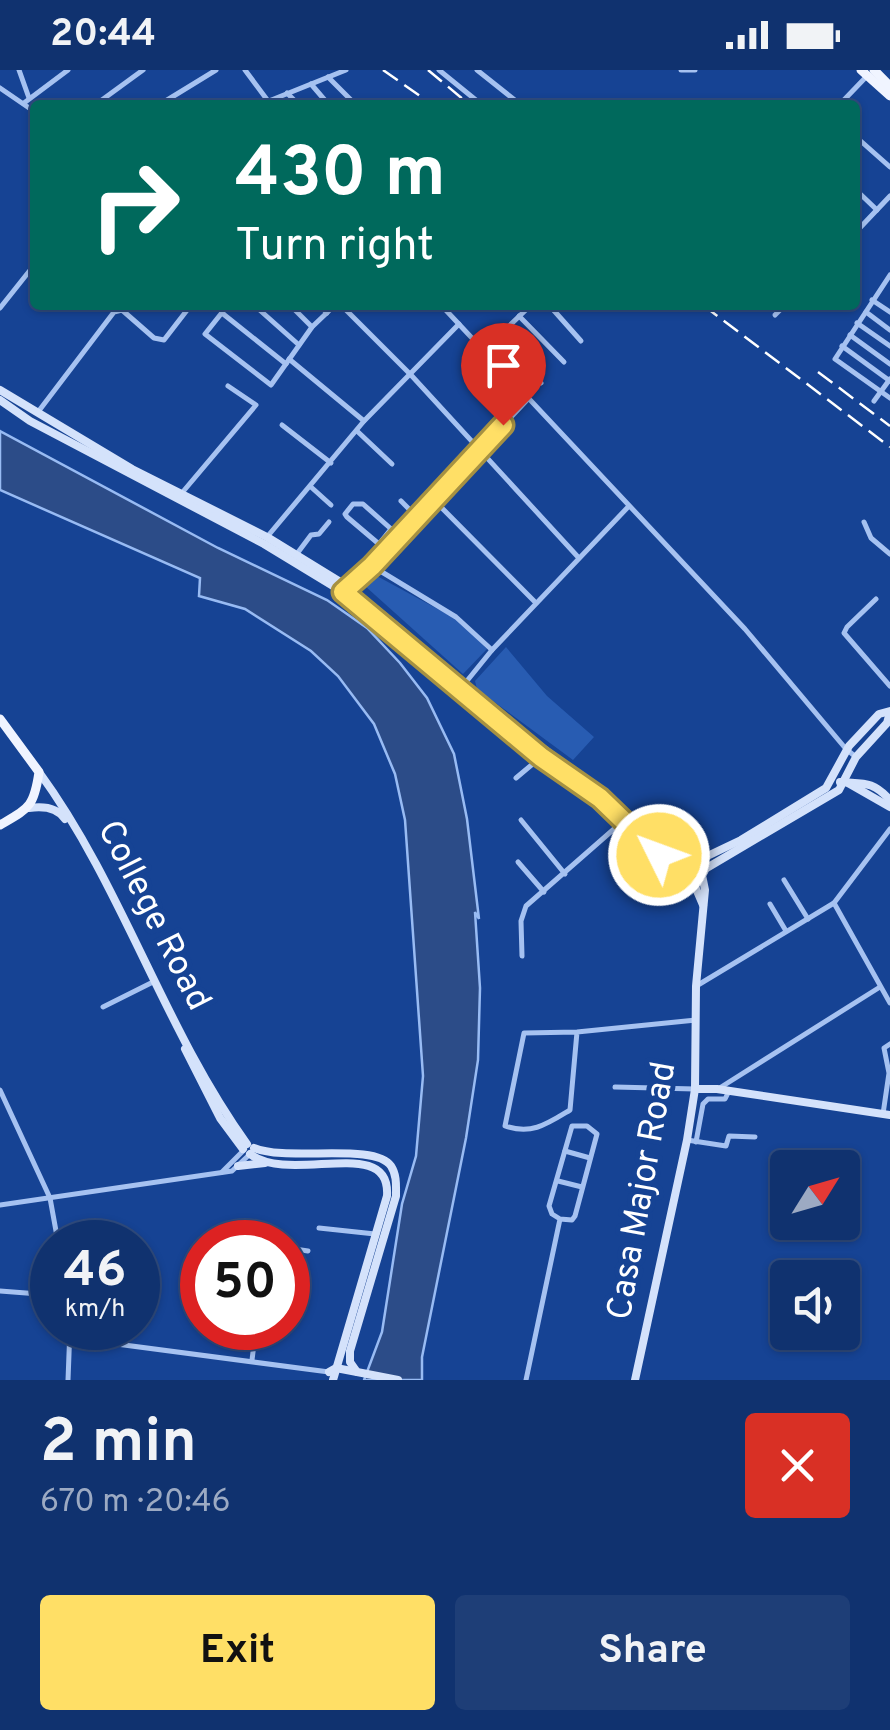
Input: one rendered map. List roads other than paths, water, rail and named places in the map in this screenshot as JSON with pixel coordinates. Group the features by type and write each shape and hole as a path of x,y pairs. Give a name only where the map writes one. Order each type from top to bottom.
{"main road":[{"path":"867,72 890,86"},
{"path":"867,72 890,96"},
{"path":"0,390 36,415 347,590 541,757 600,798 653,851 688,873 702,905"},
{"path":"0,400 30,421 149,486 296,555 401,630 462,687 602,793 651,841 674,855 696,860 704,872"},
{"path":"688,873 696,860 742,840 826,788 846,749 879,714 890,712 887,723 856,757 846,783"},
{"name":"College Road","path":"0,719 73,822 188,1045 248,1150"},
{"path":"0,825 30,808 36,796 38,772"},
{"path":"831,780 846,783"},
{"path":"688,873 704,872 833,795 846,783 855,780 880,790 890,804"},
{"name":"College Road","path":"30,808 40,806 60,812 69,824 220,1118 248,1150 265,1163 291,1167 363,1163 375,1166 388,1181 387,1196 333,1374"},
{"name":"Casa Major Road","path":"636,1380 692,1141 704,872"},
{"path":"695,1086 886,1115"},
{"path":"693,1103 716,1089"},
{"path":"248,1150 289,1156 365,1153 380,1156 390,1164 396,1178 396,1196 350,1351 350,1362 361,1373"},
{"path":"238,1166 265,1163"},
{"path":"333,1374 361,1373 398,1380"},
{"path":"333,1374 348,1380"}],"street":[{"path":"20,70 30,105"},
{"path":"27,101 68,70"},
{"path":"120,70 128,80"},
{"path":"102,100 143,70"},
{"path":"245,70 267,100"},
{"path":"274,100 346,70"},
{"path":"438,70 476,100"},
{"path":"477,70 515,100"},
{"path":"681,70 694,70"},
{"path":"167,100 213,71"},
{"path":"843,100 867,72"},
{"path":"328,77 351,100"},
{"path":"311,84 325,100"},
{"path":"0,88 27,101"},
{"path":"288,92 295,100"},
{"path":"860,140 890,167"},
{"path":"860,194 877,210"},
{"path":"860,227 890,196"},
{"path":"0,308 30,270"},
{"path":"889,278 835,359 890,398"},
{"path":"880,288 890,295"},
{"path":"872,300 890,312"},
{"path":"36,415 114,312 122,310 164,340 187,310"},
{"path":"260,310 299,345"},
{"path":"295,310 312,327"},
{"path":"324,310 327,313"},
{"path":"331,310 312,327 287,361 271,385 205,334 222,312 287,361 364,421"},
{"path":"343,310 410,376 578,557"},
{"path":"446,310 745,629 856,757"},
{"path":"521,310 564,362"},
{"path":"483,351 526,310"},
{"path":"553,310 581,341"},
{"path":"775,315 780,310"},
{"path":"866,312 890,330"},
{"path":"857,322 890,346"},
{"path":"265,541 364,421 459,324"},
{"path":"850,335 890,364"},
{"path":"497,336 541,383"},
{"path":"842,346 890,380 874,401"},
{"path":"181,494 256,405 228,386"},
{"path":"347,590 528,399"},
{"path":"282,425 331,463"},
{"path":"356,430 392,464"},
{"path":"311,487 331,505"},
{"path":"433,499 536,604"},
{"path":"401,501 417,517"},
{"path":"386,550 345,514 353,504 363,504 400,536"},
{"path":"462,687 492,650 629,506"},
{"path":"296,555 311,535 318,534 329,522"},
{"path":"864,522 871,538 890,554"},
{"path":"378,544 391,529"},
{"path":"372,566 456,617 492,650"},
{"path":"876,599 844,633 890,686"},
{"path":"516,778 541,757"},
{"path":"521,820 565,874"},
{"path":"522,956 526,906 622,822"},
{"path":"696,986 834,904 890,829"},
{"path":"518,862 544,892"},
{"path":"784,880 808,919"},
{"path":"770,904 786,932"},
{"path":"834,904 890,1003"},
{"path":"104,1007 151,983"},
{"path":"716,1089 880,988"},
{"path":"578,1032 570,1110 522,1132 505,1126 524,1033 578,1032 696,1020"},
{"path":"886,1115 889,1073 884,1048 890,1044"},
{"path":"615,1088 695,1086"},
{"path":"729,1091 725,1099 708,1099 702,1104 692,1141 726,1146 729,1136 755,1138"},
{"path":"0,1093 50,1198 54,1220"},
{"path":"572,1126 587,1126 596,1131 590,1158 574,1218 560,1220 549,1206 572,1126"},
{"path":"0,1205 222,1172 238,1166 248,1150"},
{"path":"222,1172 248,1150"},
{"path":"566,1151 590,1158"},
{"path":"558,1181 582,1187"},
{"path":"526,1380 560,1220"},
{"path":"318,1228 375,1234"},
{"path":"0,1291 30,1293"},
{"path":"160,1349 333,1374"},
{"path":"68,1380 70,1350"},
{"path":"252,1360 253,1350"}],"railway":[{"path":"383,70 426,100"},
{"path":"428,70 464,100"},
{"path":"710,310 890,447"},
{"path":"818,372 890,426"}]}
